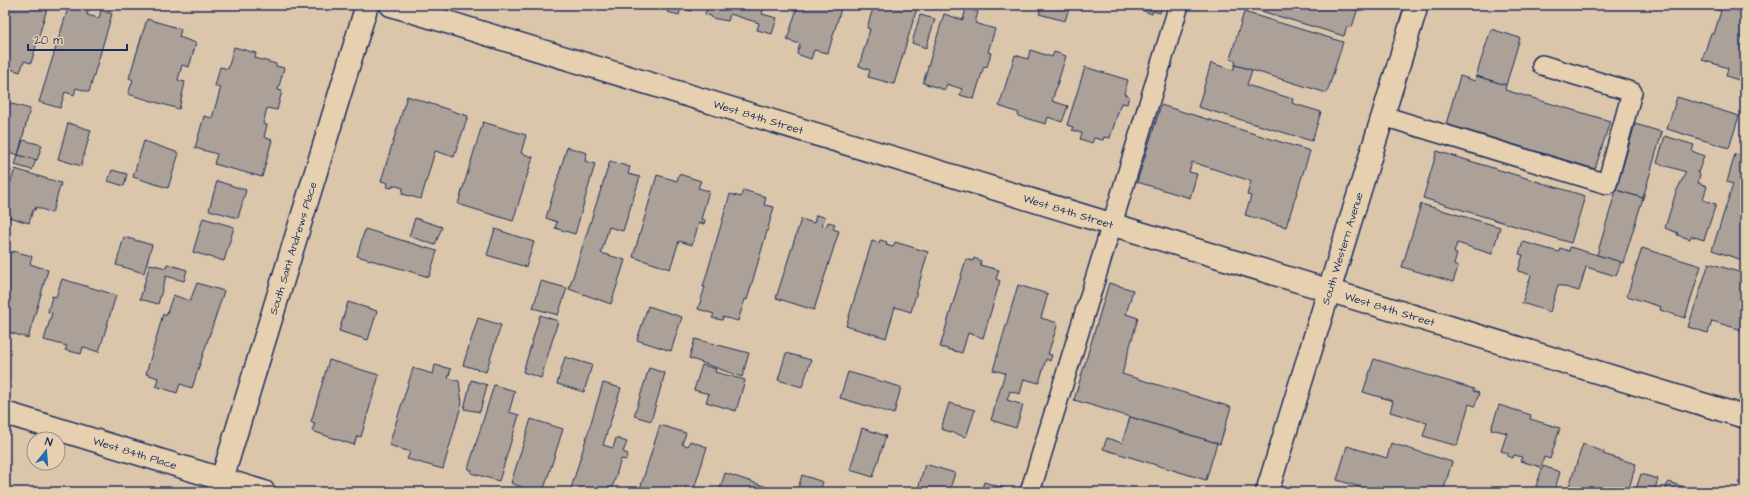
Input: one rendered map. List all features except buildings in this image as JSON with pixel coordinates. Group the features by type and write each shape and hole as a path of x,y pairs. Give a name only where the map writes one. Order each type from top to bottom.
{"street":[{"name":"South Saint Andrews Place","path":"220,485 367,5"},
{"name":"West 84th Street","path":"391,5 1745,418"},
{"name":"South Western Avenue","path":"1268,492 1328,291 1417,5"},
{"name":"West 84th Place","path":"5,413 220,485 264,492"}],"lane":[{"path":"1030,492 1179,5"},
{"path":"1383,116 1607,184 1632,92 1542,65"}]}
